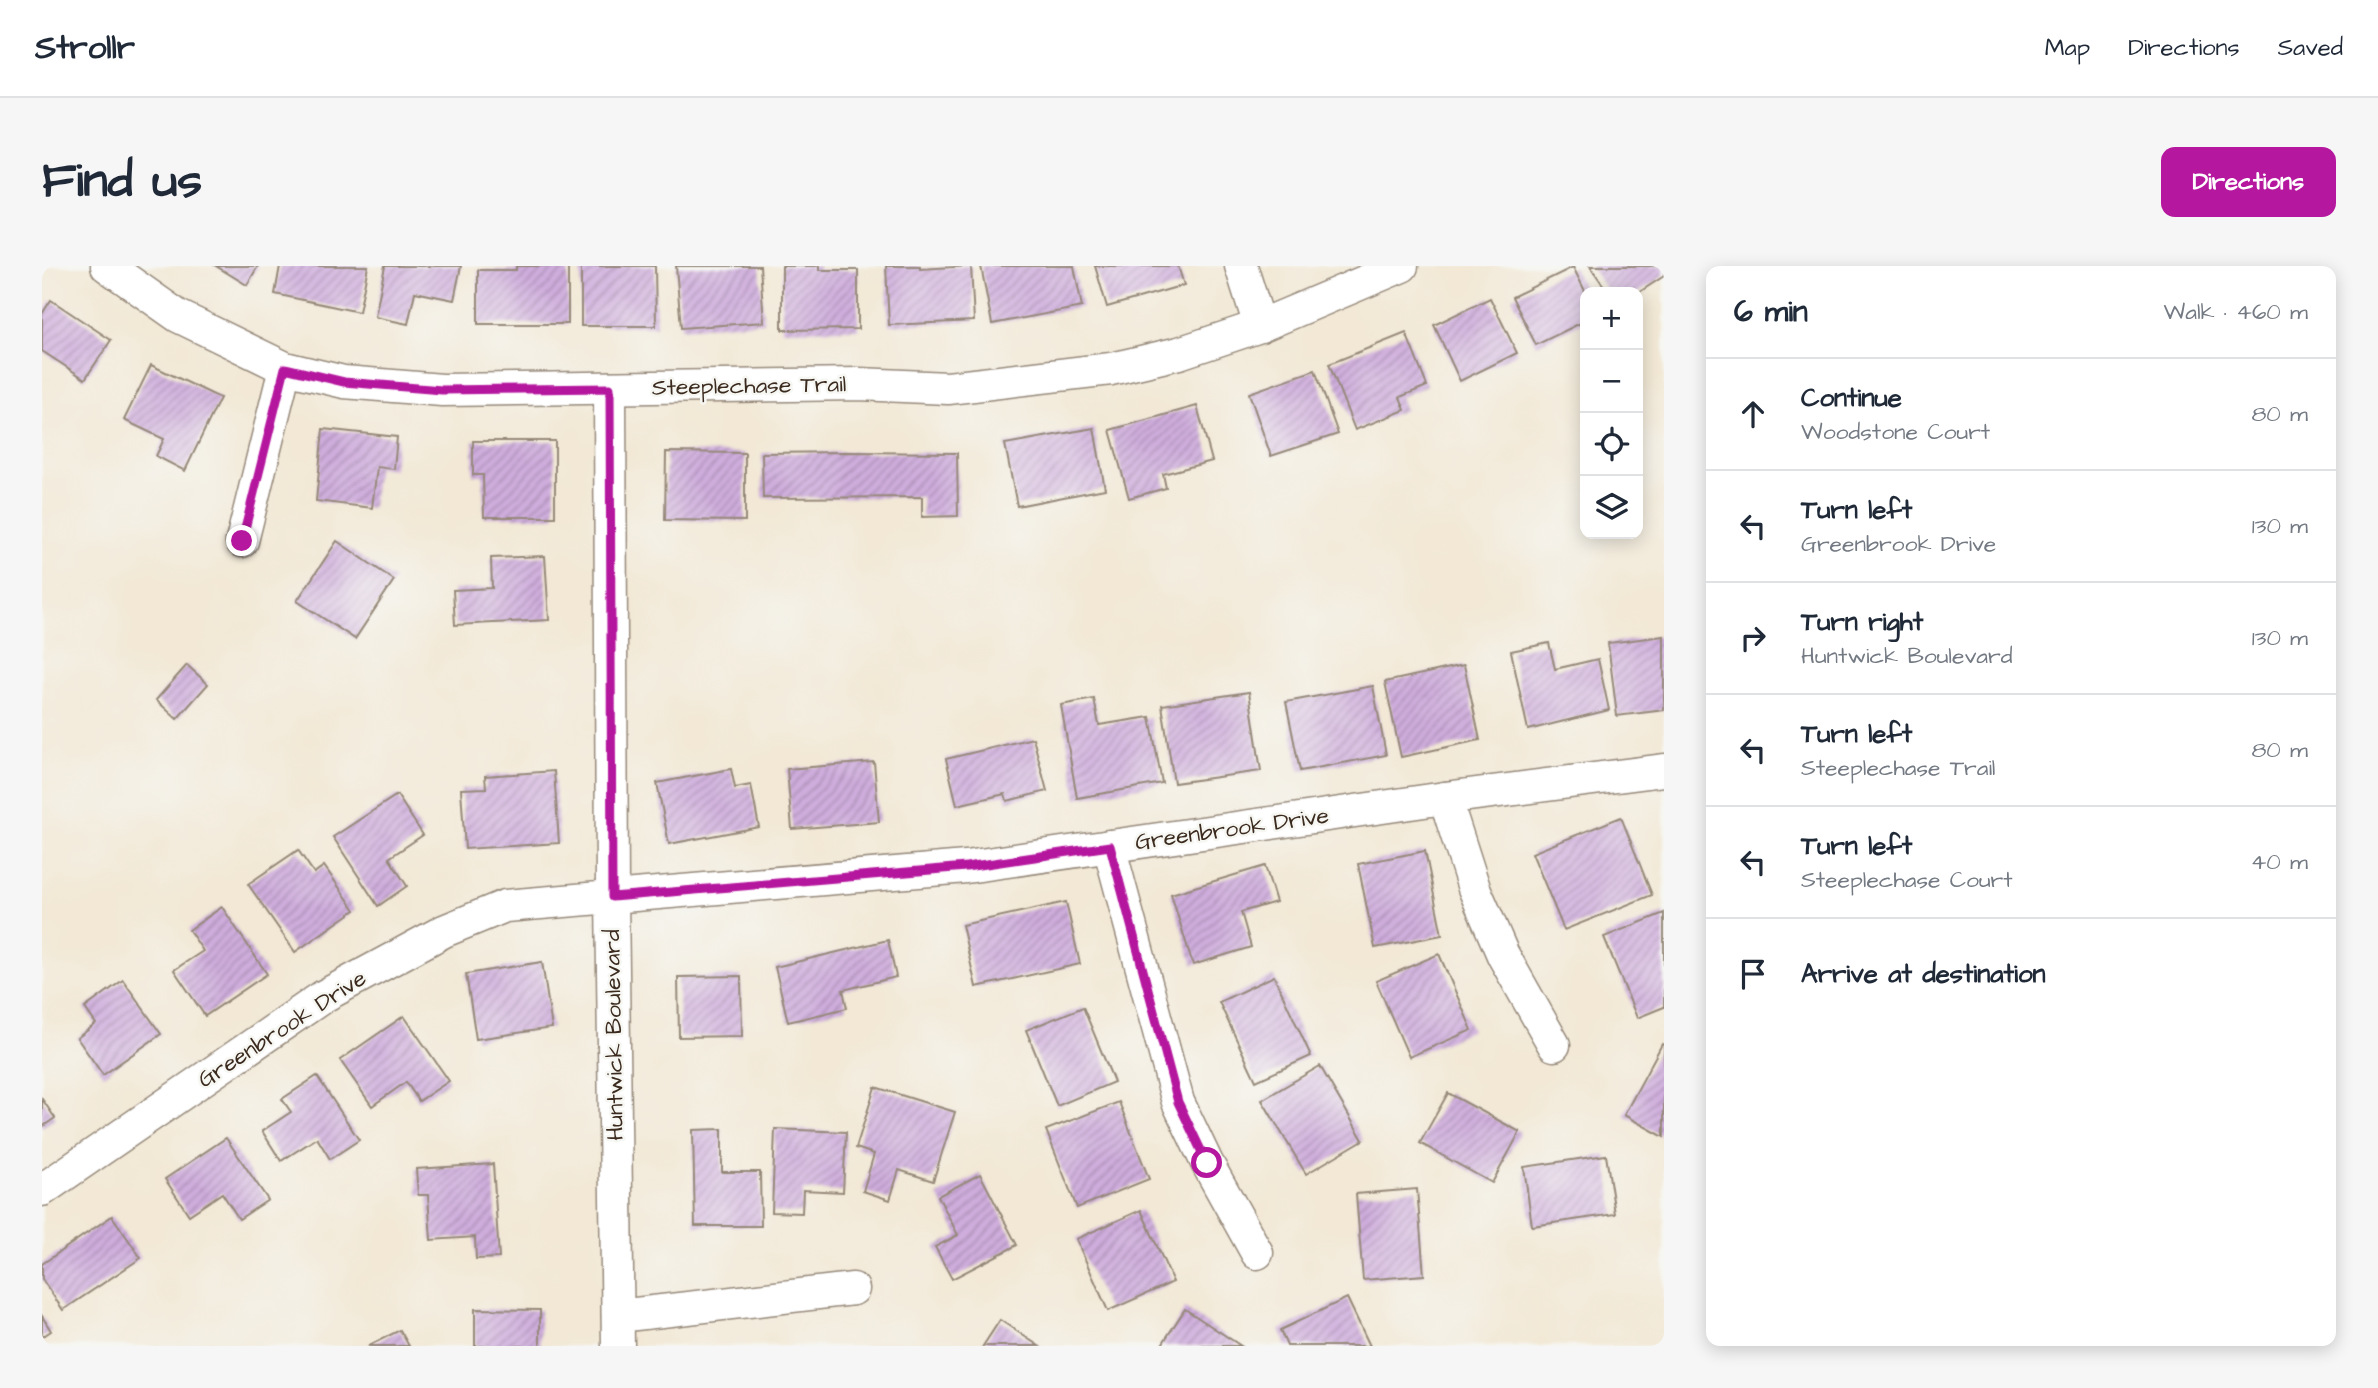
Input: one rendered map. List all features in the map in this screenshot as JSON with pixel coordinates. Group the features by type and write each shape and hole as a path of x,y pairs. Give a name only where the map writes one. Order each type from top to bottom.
{"street":[{"name":"Steeplechase Trail","path":"107,266 178,316 285,368 344,382 442,390 859,384 948,388 1111,369 1179,353 1260,326 1402,266"},
{"path":"1241,266 1260,326"},
{"path":"242,541 285,368"},
{"name":"Huntwick Boulevard","path":"610,388 612,897 618,1331"},
{"name":"Greenbrook Drive","path":"42,1190 324,996 444,930 505,906 966,867 1445,798 1664,770"},
{"path":"1445,798 1474,888 1503,955 1554,1045"},
{"path":"1110,846 1178,1102 1207,1163 1257,1252"},
{"path":"618,1331 853,1289"}],"building":[{"path":"216,266 258,266 247,285"},
{"path":"280,266 368,266 359,312 275,294"},
{"path":"385,266 461,266 454,300 415,292 408,324 375,317"},
{"path":"516,266 568,266 568,324 478,324 478,270 516,270"},
{"path":"581,266 655,266 656,326 581,326"},
{"path":"676,266 760,266 764,322 681,328"},
{"path":"782,266 858,270 858,329 782,330"},
{"path":"886,266 920,266 920,269 971,266 974,321 889,325"},
{"path":"981,266 1074,266 1082,307 992,324"},
{"path":"1095,266 1178,266 1184,285 1107,307"},
{"path":"1590,266 1664,266 1664,276 1643,290 1643,287 1605,287"},
{"path":"1573,267 1583,287 1580,287 1580,323 1536,345 1512,297"},
{"path":"1490,298 1517,353 1460,381 1434,325"},
{"path":"51,300 111,340 85,379 42,351 42,314"},
{"path":"1406,333 1427,386 1400,397 1405,410 1355,430 1329,364"},
{"path":"151,365 220,398 185,471 156,456 164,439 124,420"},
{"path":"1315,370 1338,434 1271,456 1249,393"},
{"path":"1197,406 1212,461 1163,474 1166,488 1129,498 1110,430"},
{"path":"1094,428 1105,489 1017,506 1005,444"},
{"path":"323,429 397,437 394,469 377,467 372,508 316,501"},
{"path":"473,441 555,441 555,517 484,517 483,475 473,475"},
{"path":"666,452 745,453 745,521 665,520"},
{"path":"762,453 957,453 958,516 922,517 922,497 763,498"},
{"path":"337,541 394,580 355,639 297,601"},
{"path":"545,556 549,620 455,625 453,590 492,588 491,558"},
{"path":"1664,636 1664,710 1617,716 1608,643"},
{"path":"1549,643 1555,669 1598,659 1609,710 1528,730 1511,651"},
{"path":"187,665 208,684 177,719 156,700"},
{"path":"1464,665 1480,740 1401,757 1385,682"},
{"path":"1373,686 1386,755 1300,771 1286,702"},
{"path":"1249,692 1261,771 1174,783 1162,705"},
{"path":"1094,699 1099,725 1150,717 1162,783 1077,798 1061,705"},
{"path":"1033,738 1047,791 1007,801 1005,794 957,805 946,759"},
{"path":"874,762 879,822 792,829 787,769"},
{"path":"731,769 735,788 751,785 759,827 669,844 657,783"},
{"path":"554,771 559,843 465,849 461,789 486,788 485,776"},
{"path":"397,795 423,835 389,858 407,886 378,906 333,837"},
{"path":"1621,817 1652,895 1564,930 1532,853"},
{"path":"298,850 314,873 324,866 355,910 295,952 248,884"},
{"path":"1425,851 1442,935 1375,948 1358,864"},
{"path":"1265,866 1276,902 1241,912 1251,947 1193,965 1171,894"},
{"path":"1066,902 1080,964 976,987 962,925"},
{"path":"222,907 267,974 205,1016 174,970 203,951 189,930"},
{"path":"1664,913 1664,1007 1637,1018 1604,937"},
{"path":"888,940 896,977 843,990 847,1008 788,1022 775,967"},
{"path":"1439,954 1472,1030 1409,1057 1376,981"},
{"path":"542,962 552,1028 476,1039 466,974"},
{"path":"741,976 742,1036 679,1037 678,977"},
{"path":"1274,976 1311,1056 1256,1081 1219,1002"},
{"path":"123,980 161,1034 103,1075 77,1038 96,1024 85,1008"},
{"path":"1083,1007 1114,1082 1057,1106 1026,1030"},
{"path":"404,1016 449,1081 419,1101 406,1082 372,1106 340,1060"},
{"path":"1662,1044 1664,1045 1664,1137 1624,1115"},
{"path":"1320,1066 1363,1140 1306,1174 1262,1100"},
{"path":"317,1076 359,1140 330,1159 317,1138 281,1161 262,1131 291,1112 282,1099"},
{"path":"875,1087 955,1112 933,1181 899,1170 890,1200 863,1191 874,1154 856,1148"},
{"path":"1448,1093 1520,1132 1492,1183 1420,1143"},
{"path":"42,1099 55,1118 42,1127"},
{"path":"1119,1102 1149,1179 1077,1208 1046,1130"},
{"path":"722,1129 722,1172 760,1172 761,1226 695,1226 693,1130"},
{"path":"775,1129 846,1132 843,1192 803,1190 802,1213 772,1212"},
{"path":"226,1138 268,1200 239,1219 222,1193 189,1215 165,1179"},
{"path":"1606,1155 1615,1214 1532,1226 1524,1167"},
{"path":"493,1164 499,1258 476,1259 475,1237 431,1240 428,1195 418,1195 416,1169"},
{"path":"980,1174 1017,1245 952,1279 935,1247 958,1235 938,1196"},
{"path":"1417,1189 1424,1275 1363,1280 1356,1194"},
{"path":"1141,1210 1173,1282 1108,1311 1076,1239"},
{"path":"112,1216 141,1258 63,1310 42,1279 42,1264"},
{"path":"1347,1298 1370,1346 1287,1346 1280,1330"},
{"path":"475,1309 540,1310 540,1346 475,1346"},
{"path":"1185,1309 1241,1346 1161,1346"},
{"path":"42,1316 51,1331 42,1337"},
{"path":"1000,1320 1039,1346 983,1346"},
{"path":"400,1330 409,1346 368,1346"}],"route":[{"path":"242,541 285,368 344,382 442,390 610,388 612,897 966,867 1110,846 1178,1102 1207,1163"}]}
